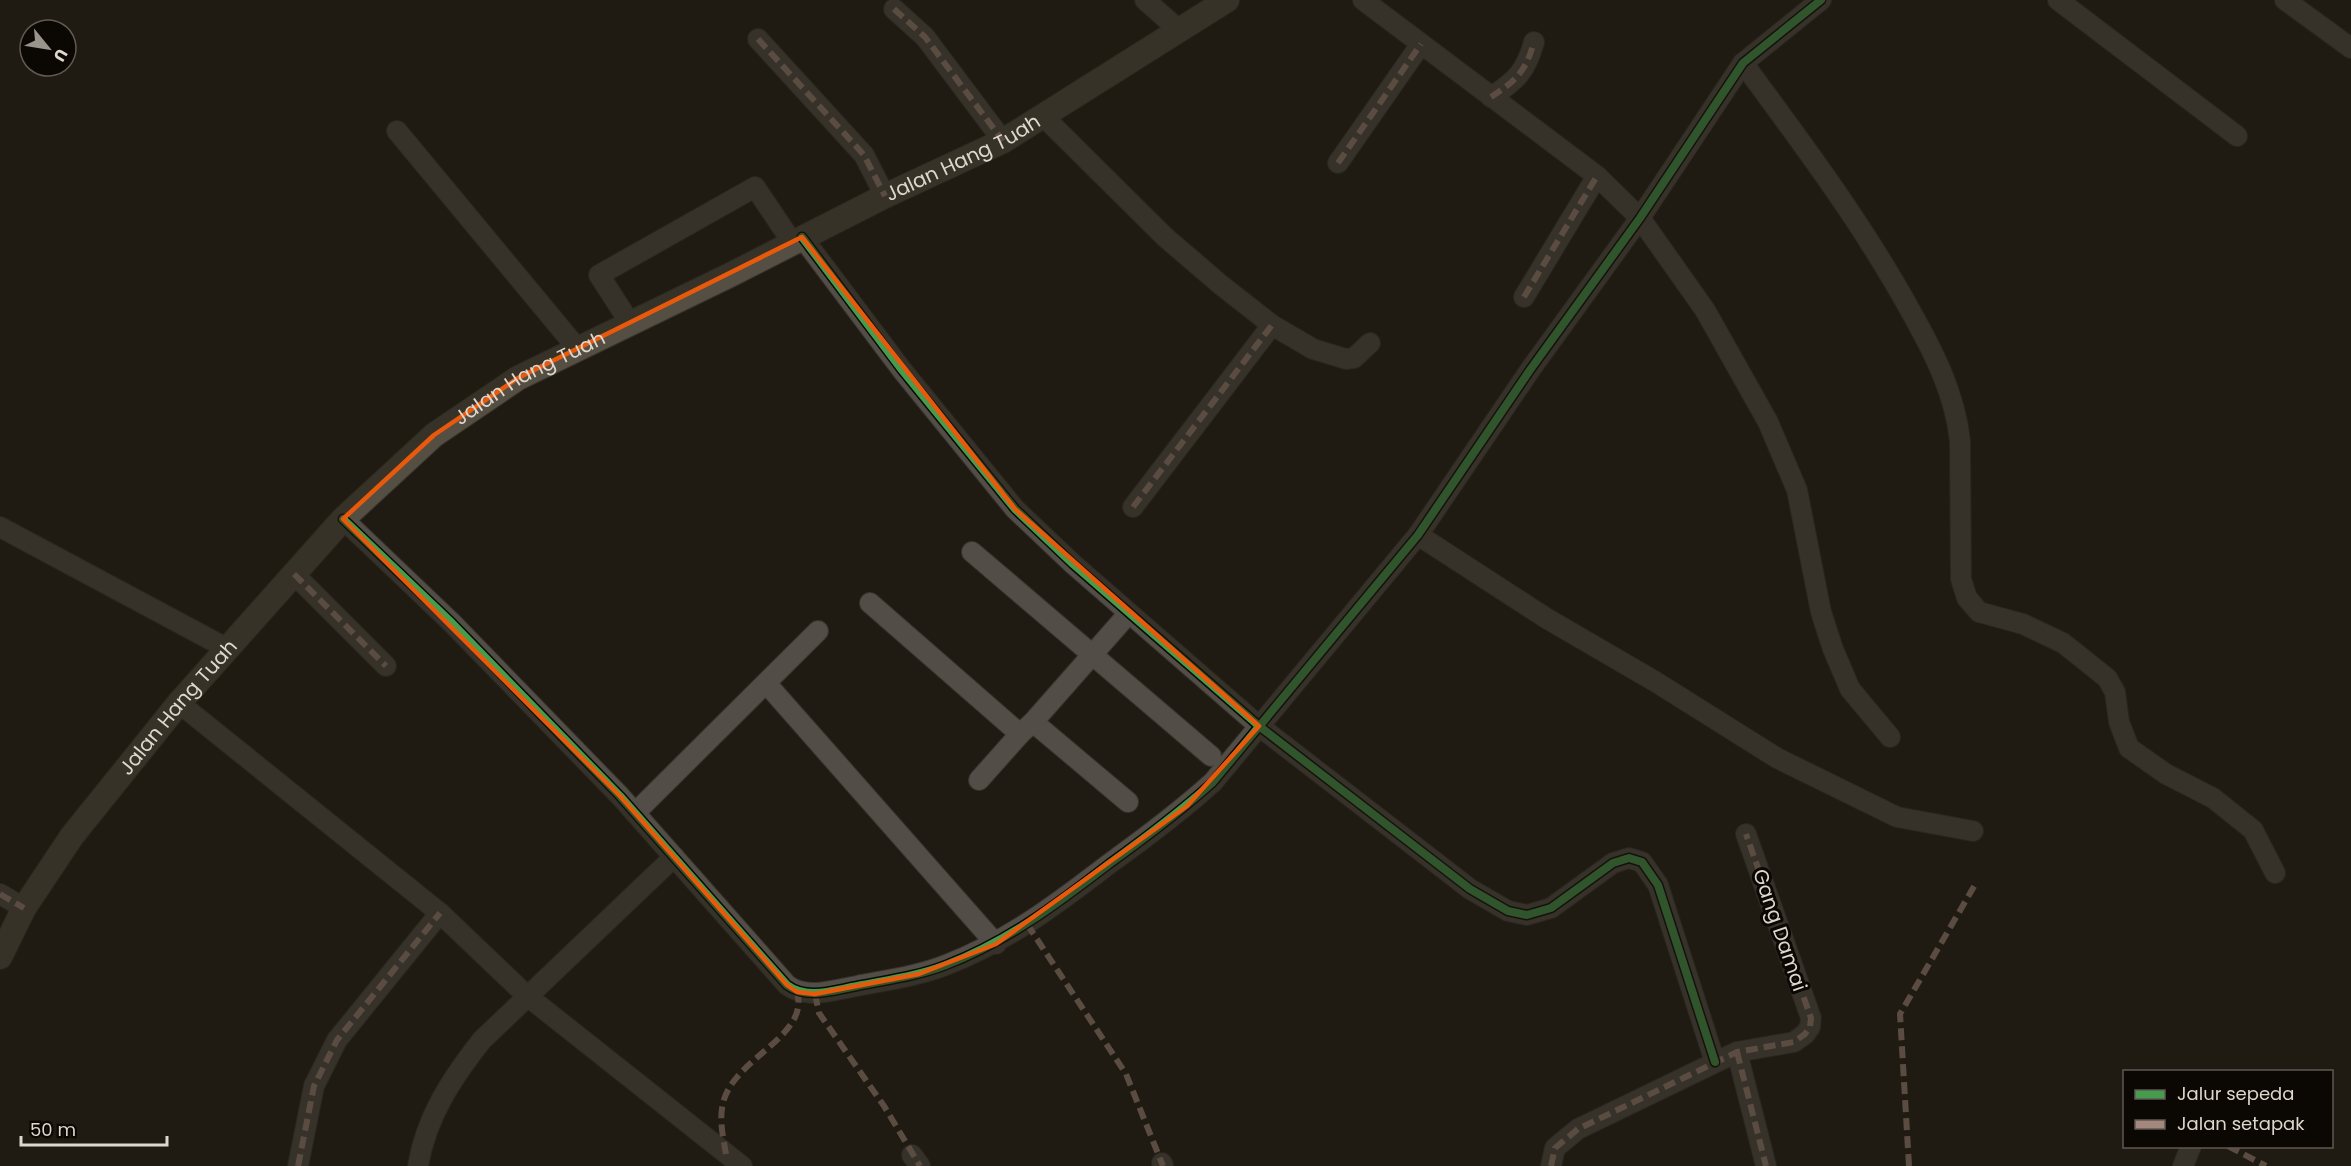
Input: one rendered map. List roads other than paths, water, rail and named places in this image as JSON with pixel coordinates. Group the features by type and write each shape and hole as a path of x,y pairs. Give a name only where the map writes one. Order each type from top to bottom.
{"main road":[{"name":"Jalan Hang Tuah","path":"0,957 24,908 72,836 179,703 343,519 434,435 518,378 885,196 1003,141 1227,0"}],"street":[{"path":"1144,0 1179,30"},
{"path":"1363,0 1597,176 1640,218 1705,310 1768,422 1797,490 1821,612 1833,649 1850,688 1890,737"},
{"path":"2058,0 2237,136"},
{"path":"2285,0 2351,48"},
{"path":"343,519 452,623 635,813 787,985 797,993 815,993 919,974 945,966 996,944 1062,900 1187,806 1213,782 1418,535 1530,370 1640,218 1743,63 1817,1"},
{"path":"894,9 925,37 1003,141"},
{"path":"758,39 864,155 885,196"},
{"path":"1491,97 1519,76 1529,61 1534,42"},
{"path":"1338,163 1421,44"},
{"path":"1743,63 1885,263 1947,382 1958,423 1960,441 1961,579 1967,598 1979,612 2023,624 2062,643 2107,678 2115,692 2119,722 2129,748 2166,774 2213,798 2253,830 2275,873"},
{"path":"1043,116 1165,237 1272,325 1313,349 1346,359 1354,358 1370,343"},
{"path":"397,131 577,348"},
{"path":"1524,297 1597,176"},
{"path":"630,323 599,275 755,187 1015,509 1129,613 1259,726 1470,889 1508,911 1527,915 1551,908 1613,862 1629,858 1642,862 1658,885 1715,1062"},
{"path":"1133,507 1272,325"},
{"path":"0,527 228,649"},
{"path":"1418,535 1546,618 1656,682 1777,758 1897,817 1972,831"},
{"path":"972,552 1211,756"},
{"path":"294,574 386,666"},
{"path":"870,603 1027,728 1128,802"},
{"path":"979,780 1129,613"},
{"path":"635,813 818,631"},
{"path":"766,683 996,944"},
{"path":"179,703 440,913 526,995 742,1166"},
{"name":"Gang Damai","path":"1737,1052 1794,1042 1810,1027 1811,1018 1746,834"},
{"path":"418,1166 427,1128 450,1083 482,1040 526,995 674,857"},
{"path":"0,894 24,908"},
{"path":"297,1166 314,1086 337,1040 440,913"},
{"path":"1551,1166 1555,1148 1578,1129 1737,1052 1766,1166"},
{"path":"2183,1166 2190,1148"}]}
